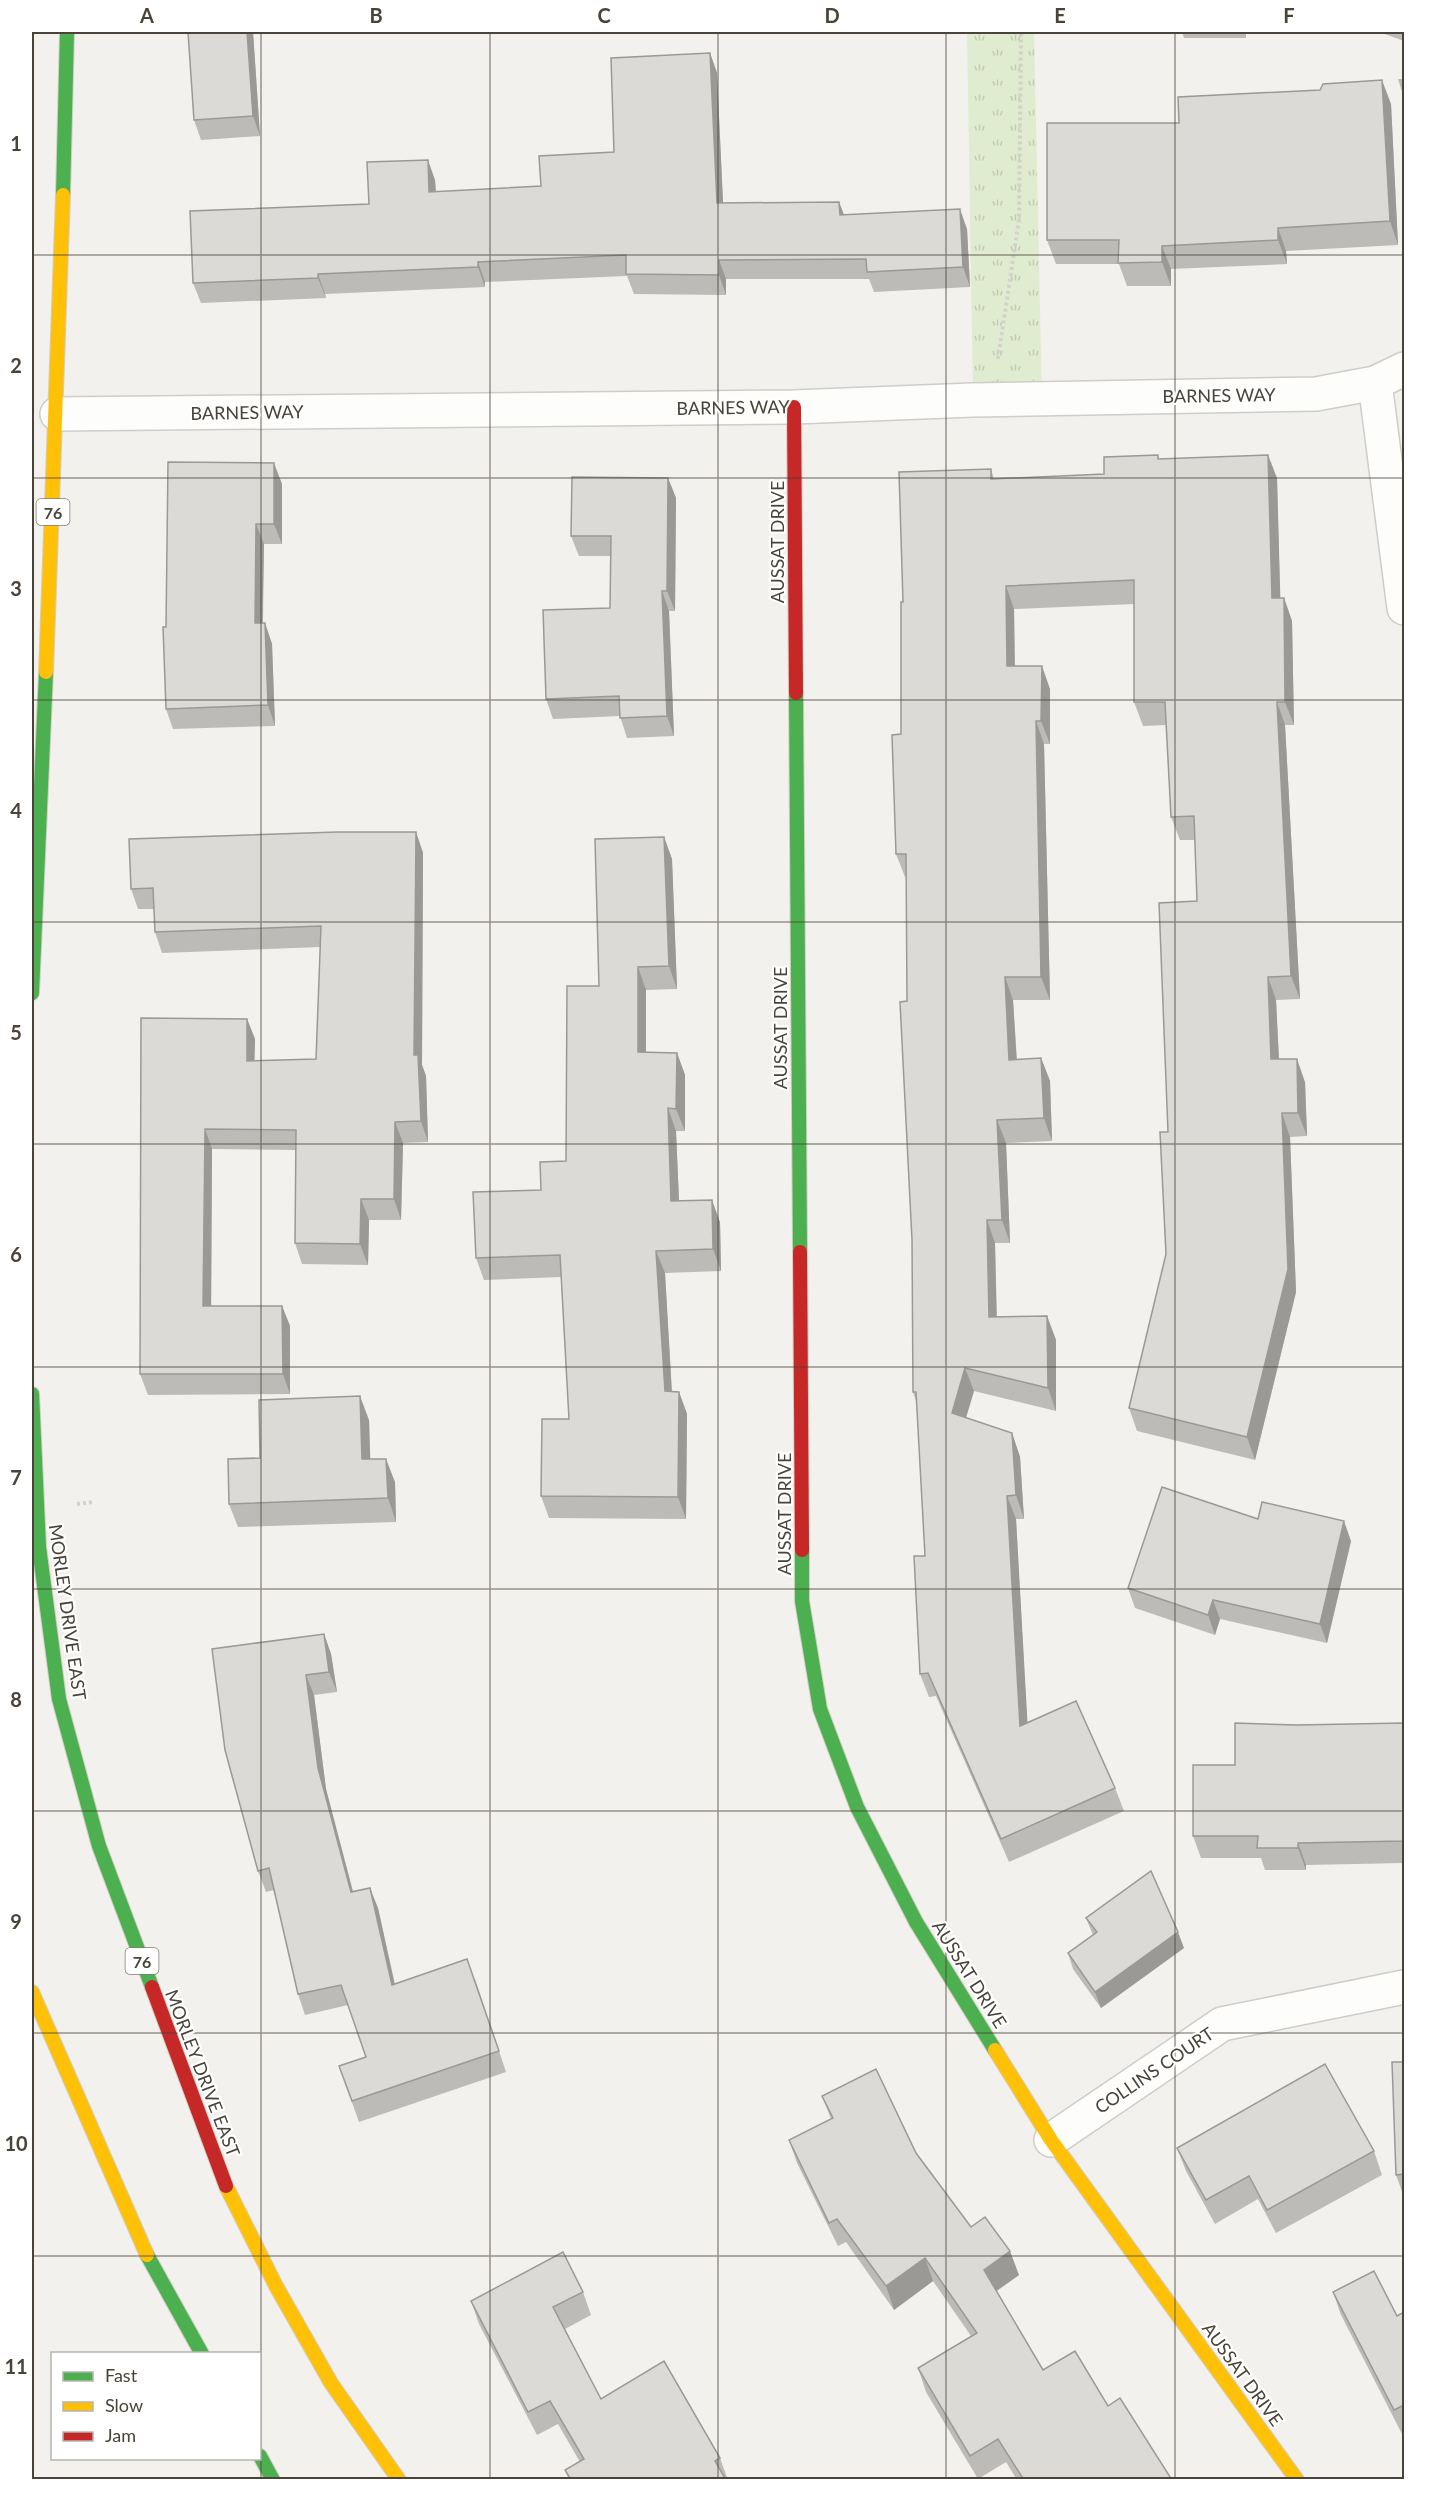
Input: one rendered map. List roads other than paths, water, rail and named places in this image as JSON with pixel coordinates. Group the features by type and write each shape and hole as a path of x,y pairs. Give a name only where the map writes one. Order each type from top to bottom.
{"main road":[{"name":"76","path":"32,993 57,414 68,32"},
{"name":"AUSSAT DRIVE","path":"794,407 802,1601 820,1709 857,1807 916,1922 1051,2140 1297,2480"},
{"name":"MORLEY DRIVE EAST","path":"32,1394 35,1536 59,1699 99,1846 229,2194 276,2286 331,2383 399,2480"},
{"path":"32,1992 146,2254 201,2352"},
{"path":"261,2458 273,2480"}],"street":[{"name":"BARNES WAY","path":"57,414 794,407 993,399 1316,394 1375,383 1404,369"},
{"path":"1375,383 1404,608"},
{"name":"COLLINS COURT","path":"1051,2140 1222,2024 1404,1987"}]}
